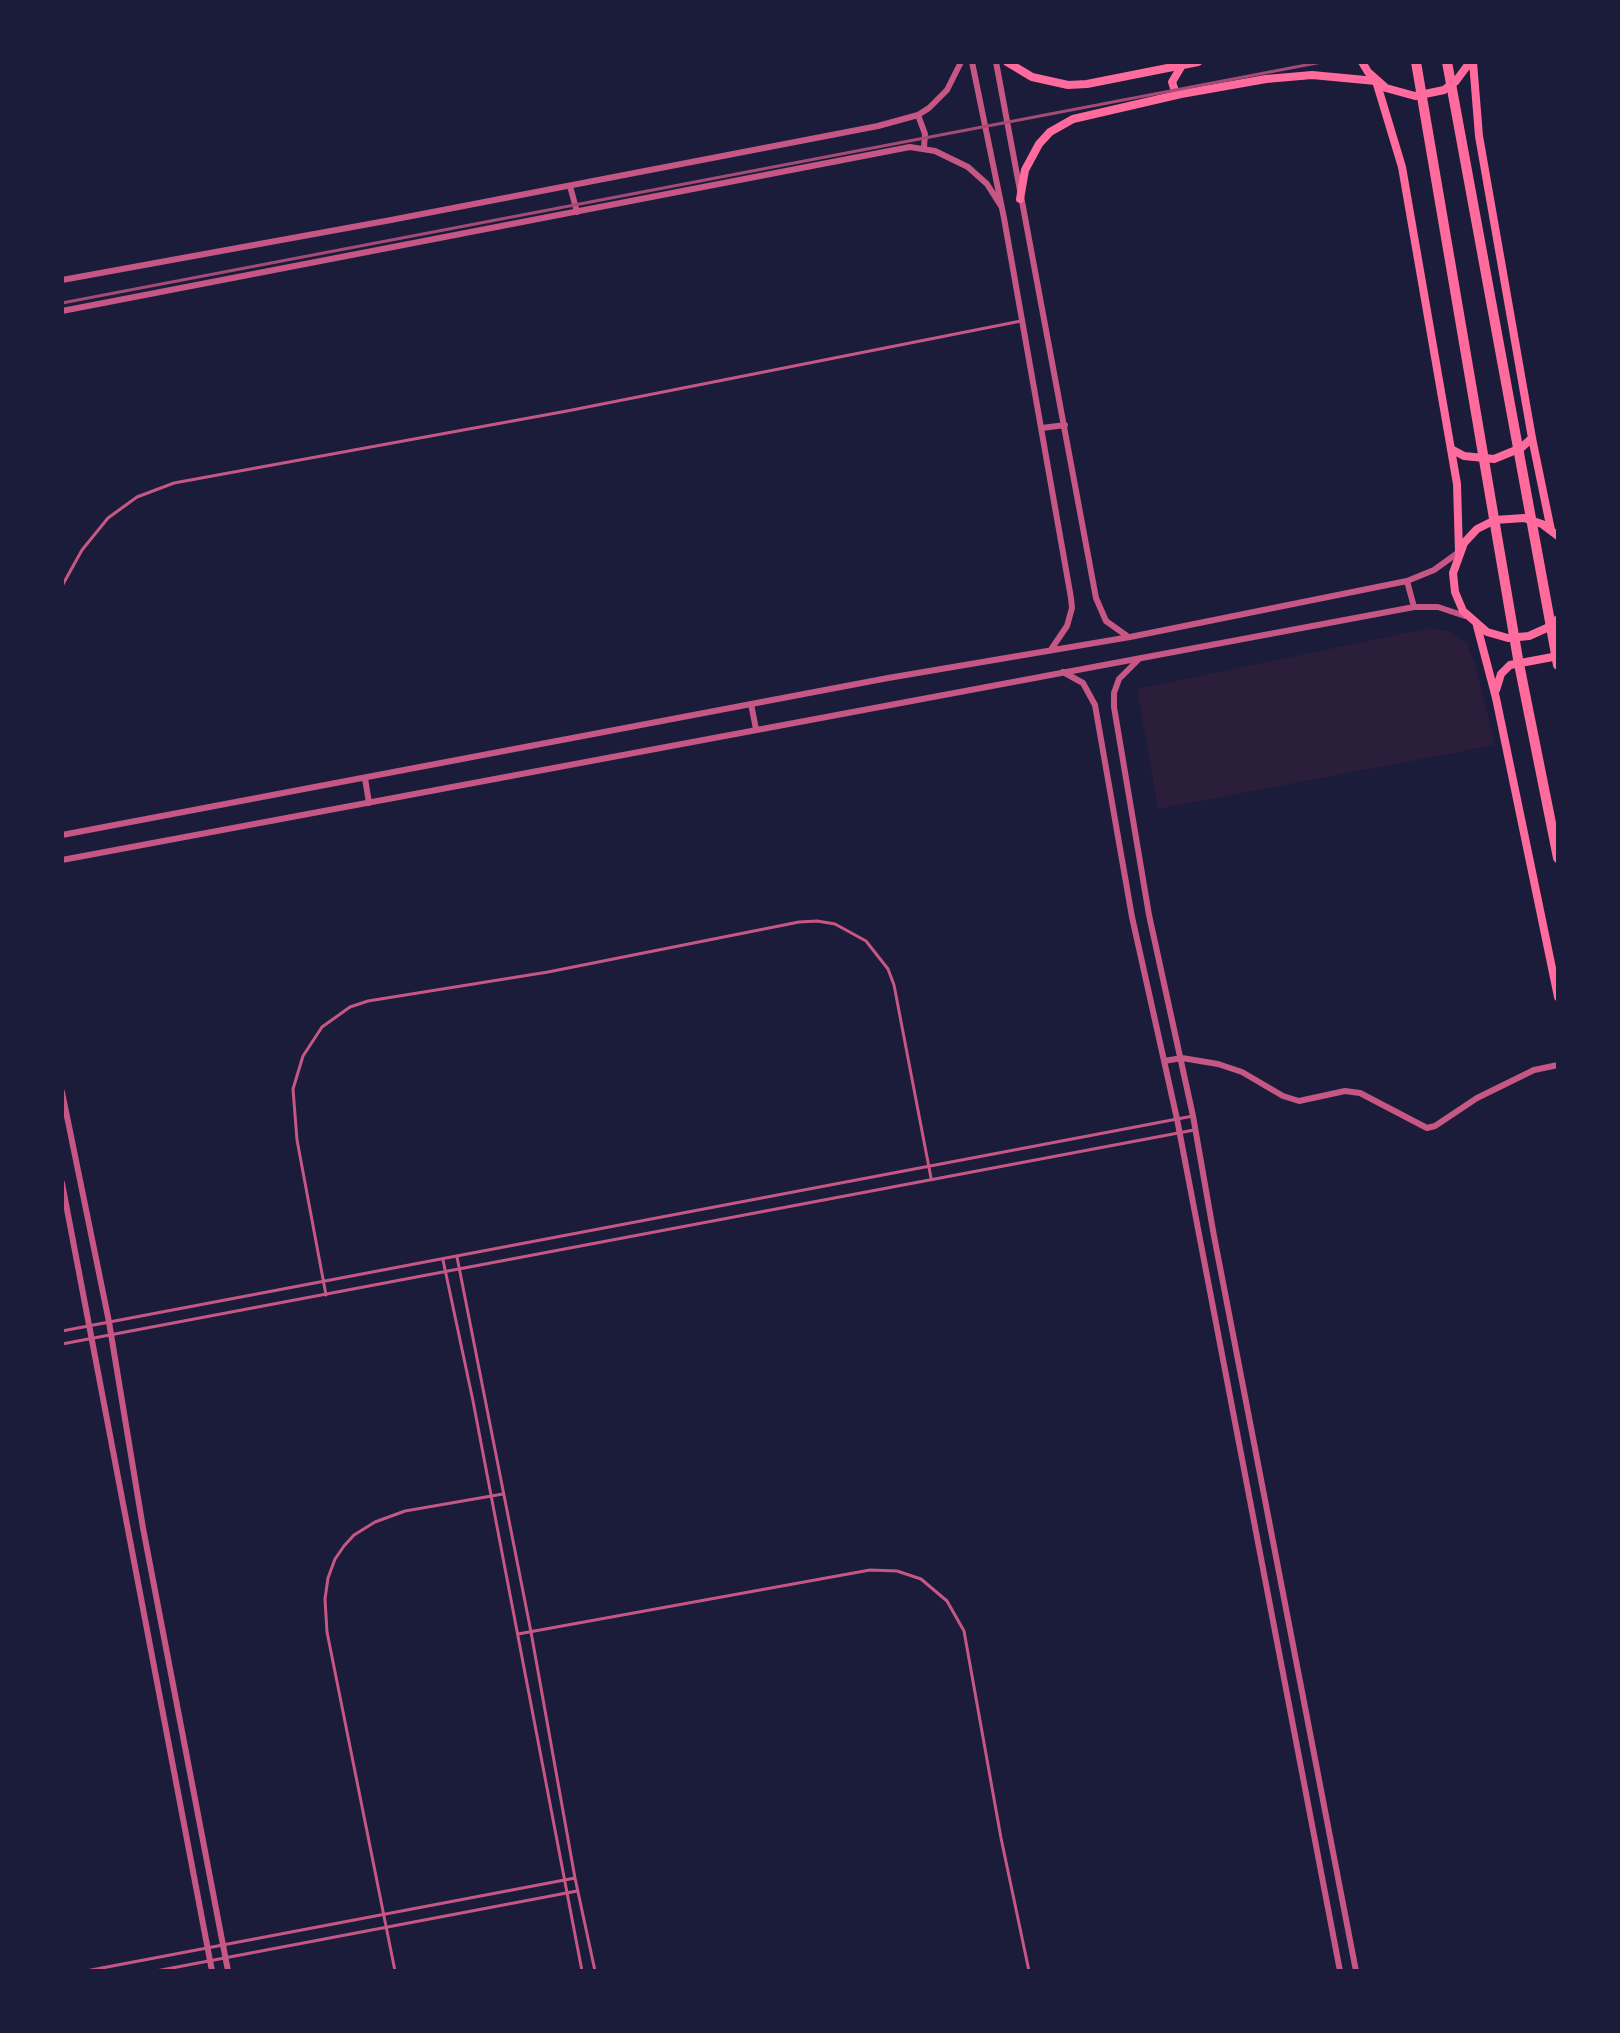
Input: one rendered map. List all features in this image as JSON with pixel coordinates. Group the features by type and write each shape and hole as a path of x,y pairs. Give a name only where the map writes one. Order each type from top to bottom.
{"highway":[{"path":"1416,62 1518,659 1558,858"},
{"path":"1447,62 1558,665"}],"main road":[{"path":"1007,62 1032,77 1068,85 1198,62"},
{"path":"1362,62 1376,81 1402,167 1457,484 1459,552 1453,583 1458,602 1477,626 1497,636 1518,638 1540,632 1558,619"},
{"path":"1020,199 1021,184 1031,156 1044,138 1057,126 1084,115 1181,94 1312,75 1376,81 1400,94 1430,95 1456,81 1472,62"},
{"path":"1472,62 1479,136 1532,438 1555,532"},
{"path":"1181,94 1175,91 1172,82 1182,66"},
{"path":"1451,449 1464,456 1494,459 1521,448 1532,438"},
{"path":"1459,552 1477,529 1504,518 1524,518 1555,532"},
{"path":"1477,626 1495,693 1558,997"},
{"path":"1495,693 1501,674 1510,665 1558,656"}],"street":[{"path":"62,280 842,134 918,115 938,101 953,81 961,62"},
{"path":"972,62 1042,428 1072,608 1067,626 1050,649"},
{"path":"996,62 1096,598 1106,621 1130,637"},
{"path":"918,115 925,134 924,147"},
{"path":"62,311 910,147 924,147 968,167 987,184 1001,206"},
{"path":"570,186 577,212"},
{"path":"1042,428 1065,425"},
{"path":"62,835 751,704 1130,637 1407,581 1434,570 1459,552"},
{"path":"1407,581 1414,607"},
{"path":"62,860 1414,607 1438,607 1469,618"},
{"path":"1142,657 1129,666 1119,679 1114,693 1114,707 1149,915 1182,1058 1356,1971"},
{"path":"1060,671 1083,683 1095,705 1132,917 1177,1119 1340,1971"},
{"path":"751,704 756,729"},
{"path":"365,778 369,803"},
{"path":"1164,1061 1182,1058 1242,1072 1290,1099 1310,1100 1345,1091 1360,1093 1427,1128 1534,1070 1558,1065"},
{"path":"62,1092 109,1322 143,1528 228,1971"},
{"path":"62,1183 212,1971"},
{"path":"1295,1742 1311,1740"},
{"path":"171,1755 186,1752"}],"lane":[{"path":"62,586 82,550 108,518 137,497 174,483 567,411 1022,321"},
{"path":"326,1295 293,1107 295,1081 303,1056 322,1027 350,1007 368,1001 474,985 799,922 817,921 851,931 878,953 894,985 931,1179"},
{"path":"62,1331 1193,1116"},
{"path":"62,1344 1195,1130"},
{"path":"457,1257 595,1971"},
{"path":"443,1260 582,1971"},
{"path":"395,1971 327,1632 325,1599 328,1578 344,1546 354,1535 375,1522 405,1511 503,1494"},
{"path":"518,1634 857,1572 888,1569 921,1579 947,1601 964,1631 1001,1838 1029,1971"},
{"path":"86,1971 575,1878"},
{"path":"156,1971 578,1891"}],"shaded area":[{"path":"1430,628 1448,631 1467,643 1495,745 1158,809 1137,689"}],"railway":[{"path":"62,303 1322,62"}]}
